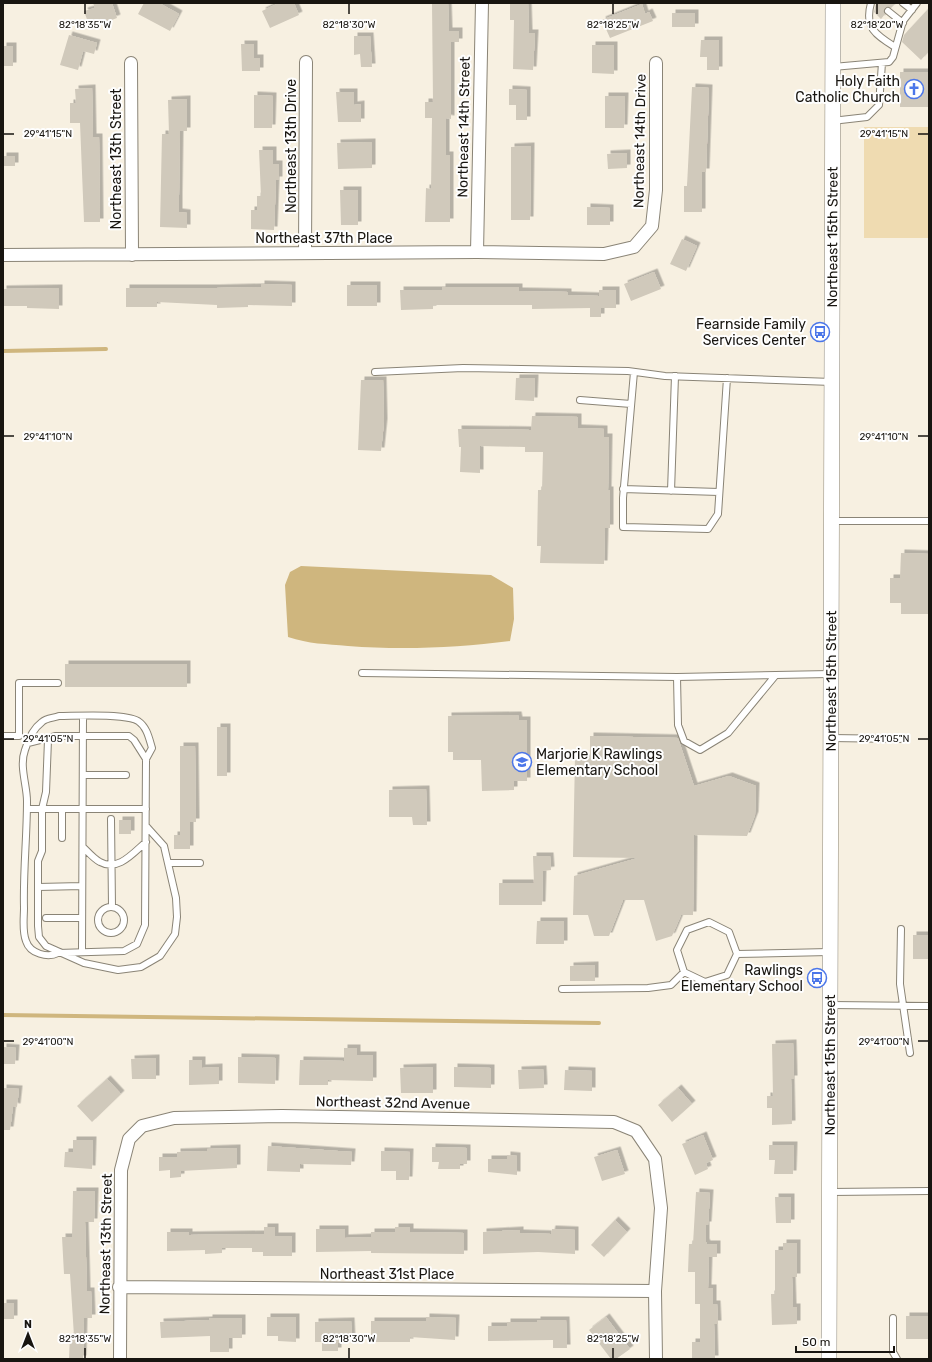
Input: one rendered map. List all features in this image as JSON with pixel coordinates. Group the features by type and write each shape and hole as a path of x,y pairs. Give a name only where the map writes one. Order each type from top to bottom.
{"street":[{"name":"Northeast 14th Street","path":"477,252 482,3"},
{"name":"Northeast 15th Street","path":"829,1359 829,952 833,3"},
{"name":"Northeast 13th Drive","path":"305,253 306,62"},
{"name":"Northeast 13th Street","path":"131,63 132,255"},
{"name":"Northeast 14th Drive","path":"641,239 652,226 656,190 656,64"},
{"name":"Northeast 37th Place","path":"3,255 477,252 604,254 634,247 641,239"},
{"name":"Northeast 32nd Avenue","path":"136,1133 142,1126 174,1118 282,1116 614,1122 636,1131 655,1159 661,1208 655,1290"},
{"name":"Northeast 13th Street","path":"120,1359 119,1287 121,1170 129,1139 136,1133"},
{"name":"Northeast 31st Place","path":"119,1287 655,1290"},
{"path":"655,1290 656,1359"}],"lane":[{"path":"871,3 868,14 874,33 895,47"},
{"path":"903,3 912,10"},
{"path":"832,67 889,62 893,57 903,23 917,3"},
{"path":"888,11 903,23"},
{"path":"832,120 867,117 879,105 882,63"},
{"path":"375,372 463,368 634,372 675,376 832,382"},
{"path":"634,372 623,489 623,527 708,529 718,514 727,378"},
{"path":"671,491 675,376"},
{"path":"580,400 631,404"},
{"path":"623,489 720,492"},
{"path":"832,521 929,521"},
{"path":"362,673 678,677 831,674"},
{"path":"678,677 678,725 684,741 700,750 728,733 775,676"},
{"path":"19,736 19,683 58,683"},
{"path":"59,716 83,716 123,717 137,721 148,732 152,748 146,759 145,925 137,944 124,951 58,952 52,956 36,953 26,942 24,926 23,874 27,842 27,790 24,781 24,752 31,735 42,721 59,716"},
{"path":"82,952 83,716"},
{"path":"3,736 31,735"},
{"path":"28,743 48,740 56,736 129,736 134,740 146,759"},
{"path":"830,738 900,739"},
{"path":"48,740 46,792 42,809 42,851 38,861 39,937 46,946 84,963 118,970 141,967 160,956 175,934 177,917 176,898 164,846 146,826"},
{"path":"83,775 126,775"},
{"path":"27,809 146,809"},
{"path":"62,809 62,838"},
{"path":"110,819 112,907"},
{"path":"83,847 99,862 111,866 124,861 146,842"},
{"path":"168,863 200,863"},
{"path":"38,887 82,886"},
{"path":"112,907 120,910 125,918 123,927 112,933 104,931 98,924 98,916 104,909 112,907"},
{"path":"46,918 82,918"},
{"path":"709,922 729,932 737,954 727,974 705,982 684,972 677,950 687,930 709,922"},
{"path":"900,929 900,984 910,1053"},
{"path":"737,954 829,952"},
{"path":"562,989 648,988 671,985 684,972"},
{"path":"829,1005 929,1006"},
{"path":"830,1192 929,1191"},
{"path":"893,1318 893,1352 897,1359"}],"shaded area":[{"path":"864,127 929,127 929,238 864,238"},
{"path":"301,566 491,575 513,588 514,619 510,641 449,647 388,648 318,643 288,637 285,585 290,572"}],"building":[{"path":"93,3 112,3 117,18 90,28 84,11 95,8"},
{"path":"144,3 159,3 179,14 170,31 138,14"},
{"path":"279,3 294,3 299,15 270,28 262,11"},
{"path":"432,3 448,3 449,31 459,31 459,42 451,42 451,119 446,118 446,155 450,155 450,222 425,222 426,188 431,189 432,118 425,118 425,102 433,102"},
{"path":"510,3 528,3 529,33 535,33 533,70 513,69 514,20 510,20"},
{"path":"876,3 896,3 891,8 885,8 885,14 881,19 874,12"},
{"path":"642,4 645,14 649,12 653,21 610,38 602,20"},
{"path":"929,8 929,51 921,60 902,42 904,35"},
{"path":"672,13 695,13 695,27 672,27"},
{"path":"69,35 97,43 94,54 83,51 78,70 60,65"},
{"path":"354,36 370,36 372,67 361,67 360,54 354,55"},
{"path":"701,40 719,40 719,70 707,70 707,57 700,57"},
{"path":"241,44 254,44 254,58 260,58 260,71 242,71"},
{"path":"592,45 614,45 614,74 592,73"},
{"path":"3,46 13,46 13,66 3,66"},
{"name":"Holy Faith Catholic Church","path":"900,72 929,72 929,107 900,107"},
{"path":"692,87 709,88 706,172 702,172 702,212 684,212 684,186 687,186"},
{"path":"92,88 93,137 99,137 100,222 84,222 80,123 70,123 70,103 76,103 75,89"},
{"path":"509,89 527,90 527,120 516,120 516,105 509,105"},
{"path":"336,92 354,92 354,105 361,104 361,122 338,122"},
{"path":"254,95 273,96 272,128 254,128"},
{"path":"605,96 625,96 624,128 605,128"},
{"path":"187,99 187,131 180,131 179,212 187,213 187,228 160,227 162,134 169,134 168,100"},
{"path":"372,142 372,168 338,169 337,143"},
{"path":"531,146 530,220 511,220 511,147"},
{"path":"259,150 273,150 273,164 279,164 279,180 276,180 274,230 251,229 251,210 257,210 257,196 261,196"},
{"path":"627,153 627,168 608,169 607,154"},
{"path":"3,156 15,156 15,166 3,166"},
{"path":"340,190 358,190 358,225 341,225"},
{"path":"587,207 610,208 610,225 587,225"},
{"path":"682,239 697,246 686,271 670,264"},
{"path":"654,272 661,289 631,301 624,284"},
{"path":"261,284 292,285 292,306 248,305 248,307 217,308 217,305 157,302 157,307 126,307 126,288 261,287"},
{"path":"347,285 377,285 377,306 347,306"},
{"path":"442,287 519,287 519,291 568,292 568,295 599,296 599,290 616,290 616,308 601,308 601,317 590,317 590,308 532,309 532,305 433,305 433,309 401,310 400,290 442,290"},
{"path":"59,288 59,309 27,308 27,306 3,306 3,289"},
{"path":"516,378 535,378 534,401 515,400"},
{"path":"361,380 383,380 384,422 381,451 358,450"},
{"path":"532,416 578,417 578,428 604,429 604,437 609,437 608,490 610,490 610,528 605,528 604,564 540,563 541,546 537,546 538,490 542,490 543,452 525,452 525,447 480,446 480,473 460,472 461,447 459,447 458,429 531,430"},
{"path":"901,553 929,554 929,614 901,614 901,603 890,603 890,578 900,578"},
{"path":"65,664 187,664 187,687 65,687"},
{"path":"518,715 519,720 527,720 527,781 514,781 514,790 482,791 481,760 453,760 453,752 448,752 448,716"},
{"path":"217,727 227,727 227,776 217,776"},
{"path":"590,736 678,738 694,786 729,776 756,786 755,815 747,836 694,835 693,915 681,915 672,936 656,941 644,900 623,900 609,936 594,936 588,915 573,915 574,876 638,858 573,857 575,757 590,758"},
{"path":"180,746 195,746 196,822 190,822 190,849 174,849 174,835 180,835"},
{"path":"426,789 427,825 413,825 412,817 389,817 389,790"},
{"path":"119,820 131,820 131,834 119,834"},
{"path":"533,856 550,856 551,870 543,871 542,905 499,905 499,883 534,883"},
{"path":"537,921 564,921 564,944 536,944"},
{"path":"913,935 929,935 929,959 913,959"},
{"path":"595,965 595,981 570,981 570,966"},
{"path":"793,1043 794,1079 791,1079 792,1124 772,1125 772,1108 767,1108 767,1096 773,1096 772,1044"},
{"path":"3,1047 16,1048 15,1064 3,1064"},
{"path":"344,1048 357,1048 357,1055 373,1055 373,1081 328,1080 328,1085 299,1085 300,1060 344,1061"},
{"path":"238,1057 276,1058 275,1084 238,1083"},
{"path":"156,1058 156,1079 132,1079 131,1059"},
{"path":"189,1060 202,1060 202,1068 219,1067 219,1084 189,1085"},
{"path":"433,1067 433,1093 401,1093 400,1068"},
{"path":"454,1067 491,1068 491,1088 454,1087"},
{"path":"543,1069 544,1088 519,1089 518,1070"},
{"path":"565,1070 592,1071 592,1091 564,1090"},
{"path":"107,1079 121,1094 92,1122 77,1106"},
{"path":"3,1088 19,1089 17,1107 13,1106 10,1130 3,1130"},
{"path":"678,1088 692,1104 672,1122 658,1105"},
{"path":"703,1135 713,1160 706,1163 708,1169 695,1175 682,1144"},
{"path":"73,1140 93,1140 92,1169 64,1167 65,1152 73,1152"},
{"path":"769,1145 794,1145 793,1174 774,1174 775,1160 769,1160"},
{"path":"268,1146 352,1152 351,1165 300,1164 300,1172 267,1171"},
{"path":"432,1147 467,1148 467,1164 460,1164 460,1169 438,1169 439,1162 432,1162"},
{"path":"237,1148 237,1168 181,1171 181,1177 170,1178 170,1170 159,1171 159,1157 177,1157 177,1152"},
{"path":"617,1150 625,1174 602,1181 594,1157"},
{"path":"381,1151 410,1152 409,1180 396,1180 396,1171 381,1171"},
{"path":"507,1155 517,1156 517,1175 488,1172 488,1159 507,1159"},
{"path":"73,1191 95,1191 94,1222 85,1222 87,1291 91,1291 92,1318 84,1318 83,1359 69,1359 70,1336 74,1336 70,1274 64,1274 62,1237 72,1237"},
{"path":"696,1192 710,1193 708,1225 706,1225 706,1242 707,1244 717,1244 717,1257 709,1257 708,1288 713,1288 713,1304 717,1304 718,1324 714,1324 715,1359 692,1359 692,1342 700,1342 700,1304 695,1304 695,1272 688,1272 689,1244 693,1244"},
{"path":"775,1197 791,1197 791,1223 776,1223"},
{"path":"615,1220 627,1232 604,1257 591,1245"},
{"path":"264,1227 275,1227 275,1236 292,1236 292,1256 263,1256 263,1252 252,1252 252,1248 222,1248 222,1253 205,1254 205,1250 167,1251 167,1232 189,1232 189,1235 264,1234"},
{"path":"395,1227 410,1227 410,1232 464,1233 464,1254 371,1253 371,1251 316,1252 316,1229 345,1229 345,1238 371,1237 371,1232 395,1232"},
{"path":"552,1229 575,1230 575,1254 538,1252 483,1254 483,1232 520,1230 520,1233 551,1234"},
{"path":"783,1243 797,1243 797,1277 792,1277 793,1307 797,1307 797,1324 772,1325 771,1294 775,1294 775,1250 783,1250"},
{"path":"3,1303 14,1303 14,1319 3,1319"},
{"path":"906,1316 929,1316 929,1339 906,1339"},
{"path":"267,1317 296,1317 296,1342 278,1341 278,1336 267,1336"},
{"path":"426,1317 456,1318 455,1340 410,1337 410,1342 371,1342 371,1321 426,1321"},
{"path":"606,1317 630,1349 616,1359 611,1359 589,1330"},
{"path":"209,1318 242,1318 242,1338 229,1338 229,1352 210,1352 210,1336 161,1338 160,1322 209,1320"},
{"path":"537,1320 566,1320 567,1348 553,1348 553,1340 488,1341 488,1326 507,1326 507,1322 537,1322"},
{"path":"351,1321 352,1342 338,1343 338,1351 322,1351 322,1342 315,1342 315,1322"}],"waterway":[{"path":"3,351 106,349"},
{"path":"3,1015 599,1023"}],"place":[{"name":"Holy Faith Catholic Church","path":"914,89"},
{"name":"Fearnside Family Services Center","path":"820,332"},
{"name":"Marjorie K Rawlings Elementary School","path":"522,762"},
{"name":"Rawlings Elementary School","path":"817,978"}]}
